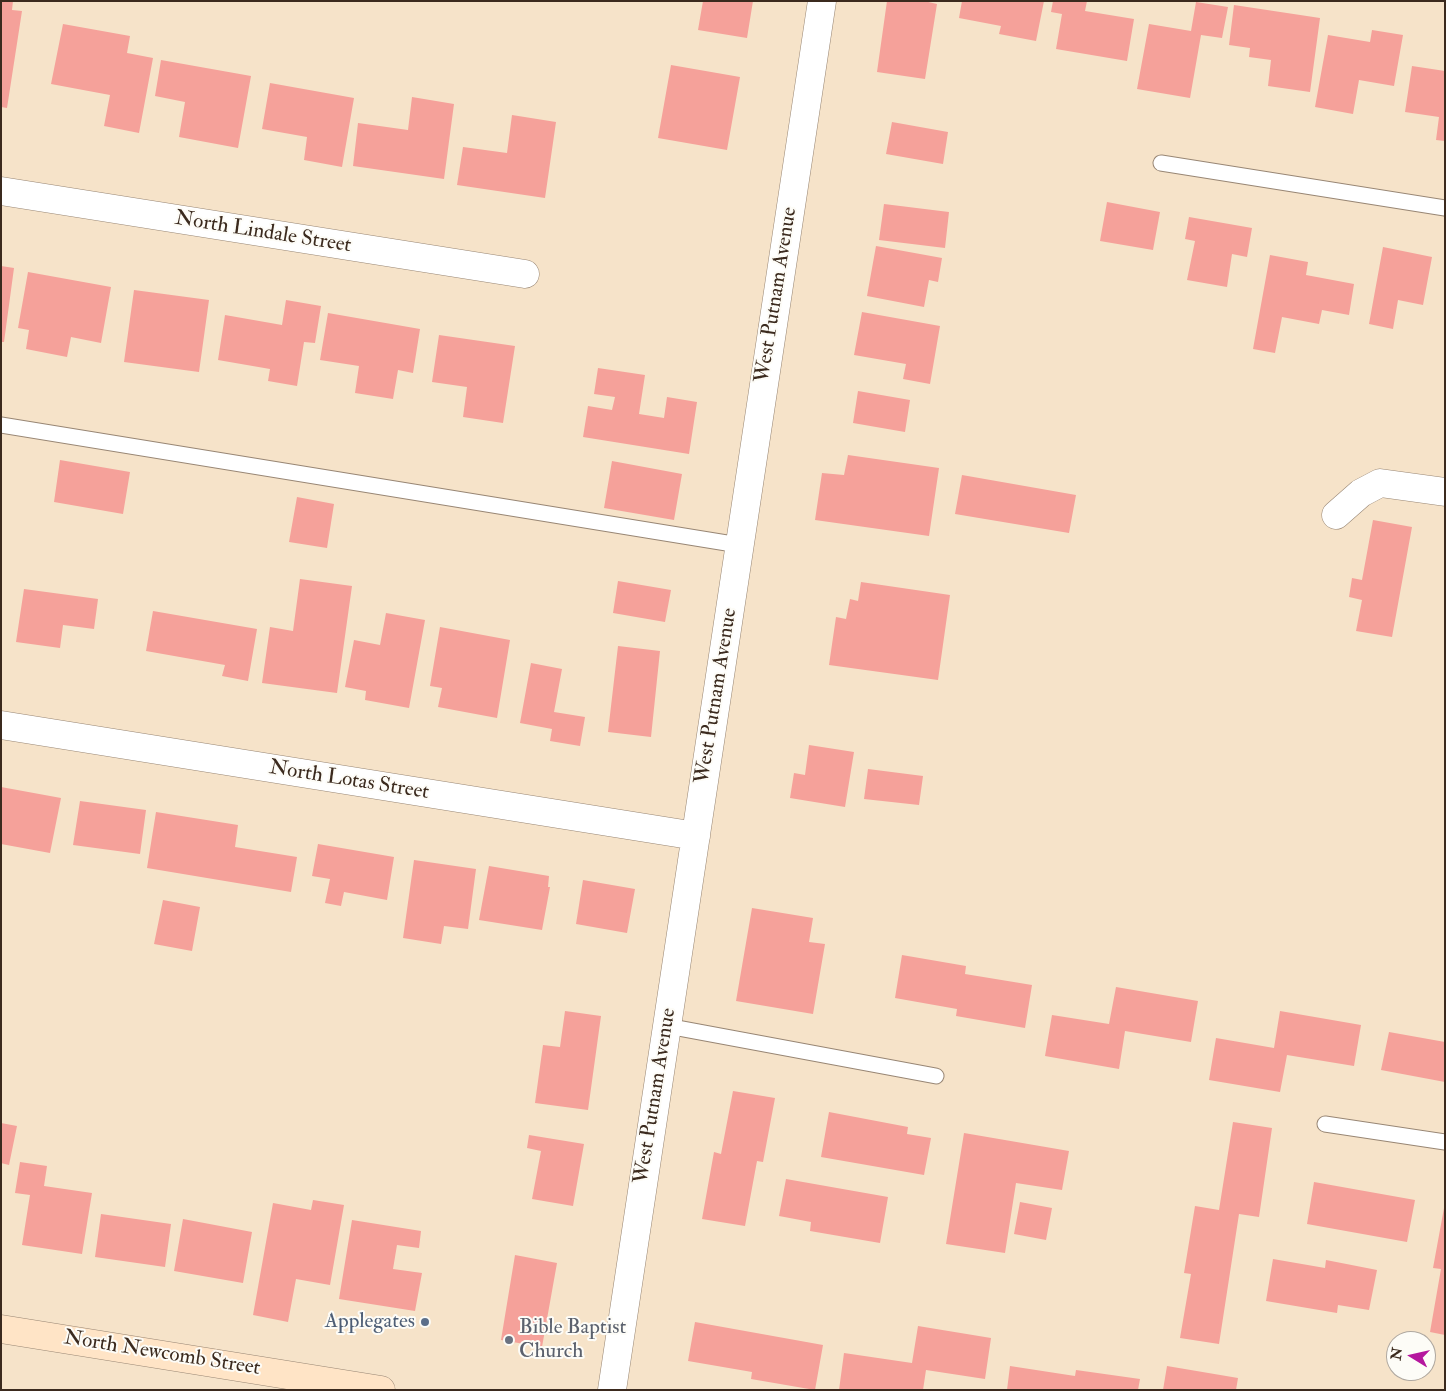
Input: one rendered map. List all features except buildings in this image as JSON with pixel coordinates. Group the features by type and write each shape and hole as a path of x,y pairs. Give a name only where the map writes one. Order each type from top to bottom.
{"main road":[{"name":"North Newcomb Street","path":"1,1328 381,1390"}],"street":[{"name":"West Putnam Avenue","path":"612,1390 822,1"},
{"name":"North Lindale Street","path":"1,191 525,274"},
{"path":"1336,515 1361,493 1380,483 1445,492"},
{"name":"North Lotas Street","path":"1,725 696,836"}],"lane":[{"path":"1161,163 1445,208"},
{"path":"1,425 740,545"},
{"path":"667,1026 936,1076"},
{"path":"1325,1124 1445,1142"}],"place":[{"name":"Applegates","path":"425,1322"},
{"name":"Bible Baptist Church","path":"509,1340"}]}
